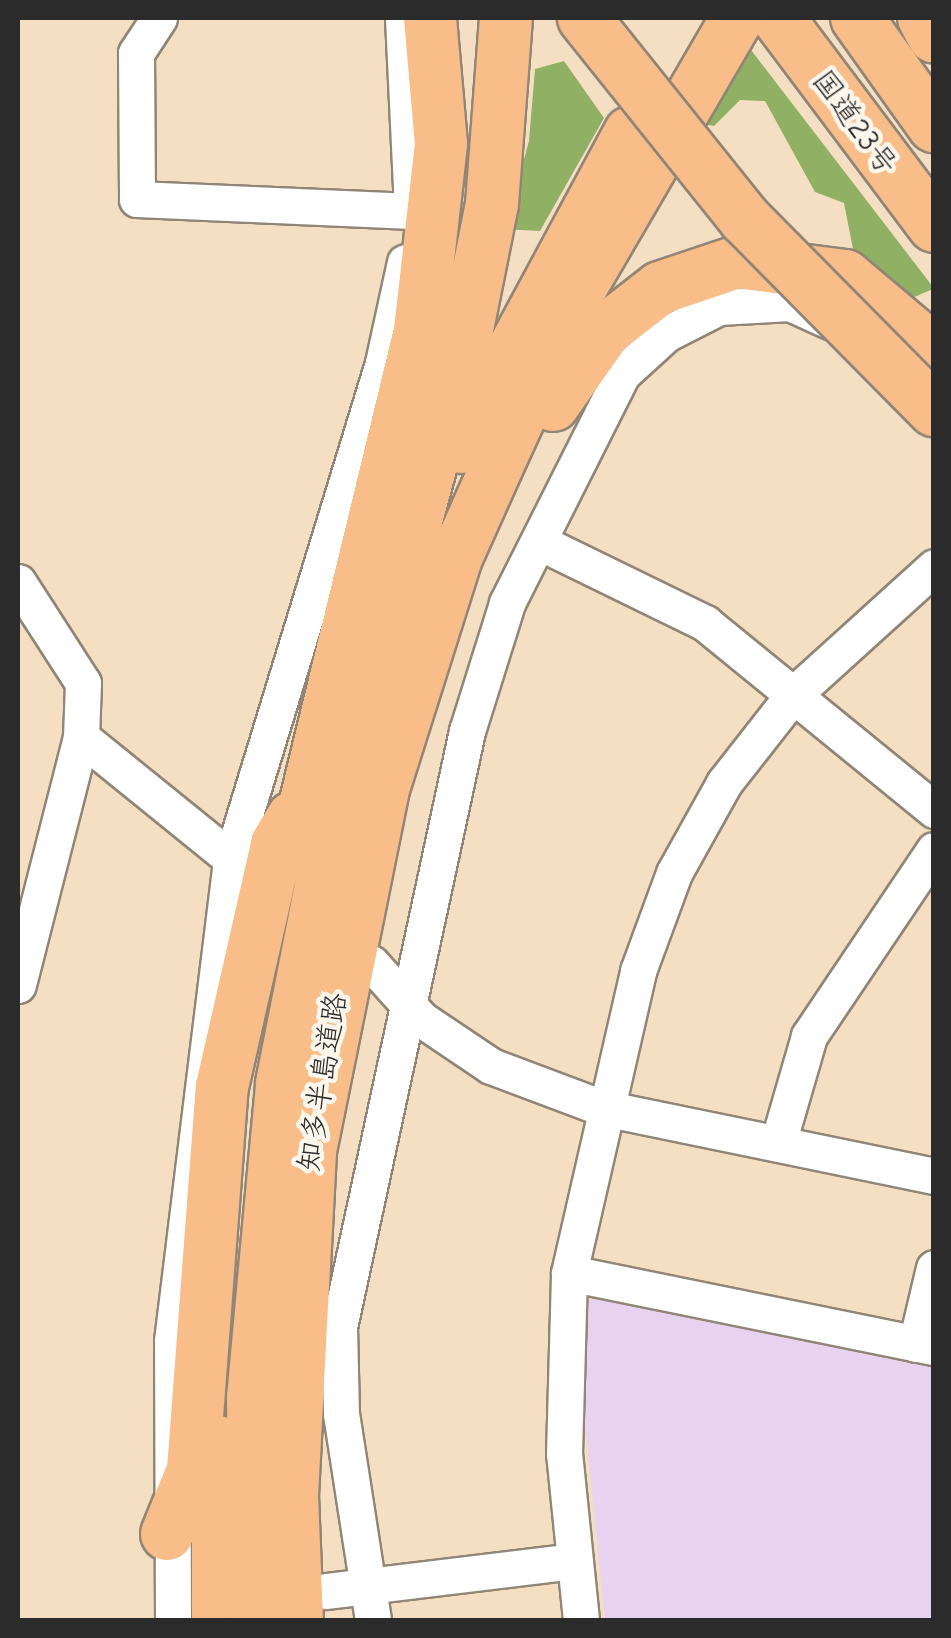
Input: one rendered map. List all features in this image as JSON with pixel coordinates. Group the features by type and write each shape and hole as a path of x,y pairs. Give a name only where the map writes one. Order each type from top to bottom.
{"highway":[{"path":"189,1604 270,966 305,795 365,552 435,234 441,144 430,18"},
{"path":"389,624 492,204 506,18"},
{"path":"584,18 745,220 788,288 934,440"},
{"name":"国道23号","path":"856,18 934,126"},
{"path":"924,18 934,37"},
{"path":"389,624 500,368 580,214 738,19"},
{"path":"455,560 572,302 738,19"},
{"name":"国道23号","path":"738,19 934,226"},
{"path":"745,220 934,407"},
{"path":"455,560 520,479 564,379 606,330 697,269 801,264 845,276 934,351"},
{"name":"知多半島道路","path":"311,1606 292,1478 310,1152 361,877 455,560"},
{"name":"知多半島道路","path":"255,1620 253,1398 282,1083 327,856 389,624"},
{"path":"167,1534 194,1470 229,1049 277,844 305,795"}],"street":[{"path":"159,18 136,53 137,199 412,211"},
{"path":"189,1604 167,1534 183,1210 238,865 383,364 412,211 403,18"},
{"path":"373,1620 341,1414 339,1327 466,731 507,603 622,374 666,334 719,307 790,303 852,332 934,407"},
{"path":"538,542 705,623 934,810"},
{"path":"581,1620 562,1377 568,1273 602,1108 674,874 724,783 793,695 934,567"},
{"path":"18,582 83,682 81,737 18,985"},
{"path":"81,737 238,865"},
{"path":"778,1143 809,1036 934,850"},
{"path":"370,963 411,1001 421,1019 491,1066 602,1108 934,1176"},
{"path":"568,1273 925,1346 934,1268"},
{"path":"311,1606 370,1584 574,1561"}],"shaded area":[{"path":"595,1297 933,1366 933,1620 605,1620 574,1315"}],"green space":[{"path":"751,50 933,289 912,298 854,254 844,203 815,192 765,101 740,100 714,126 703,124"},
{"path":"564,61 604,118 540,231 505,229 529,141 535,69"}]}
